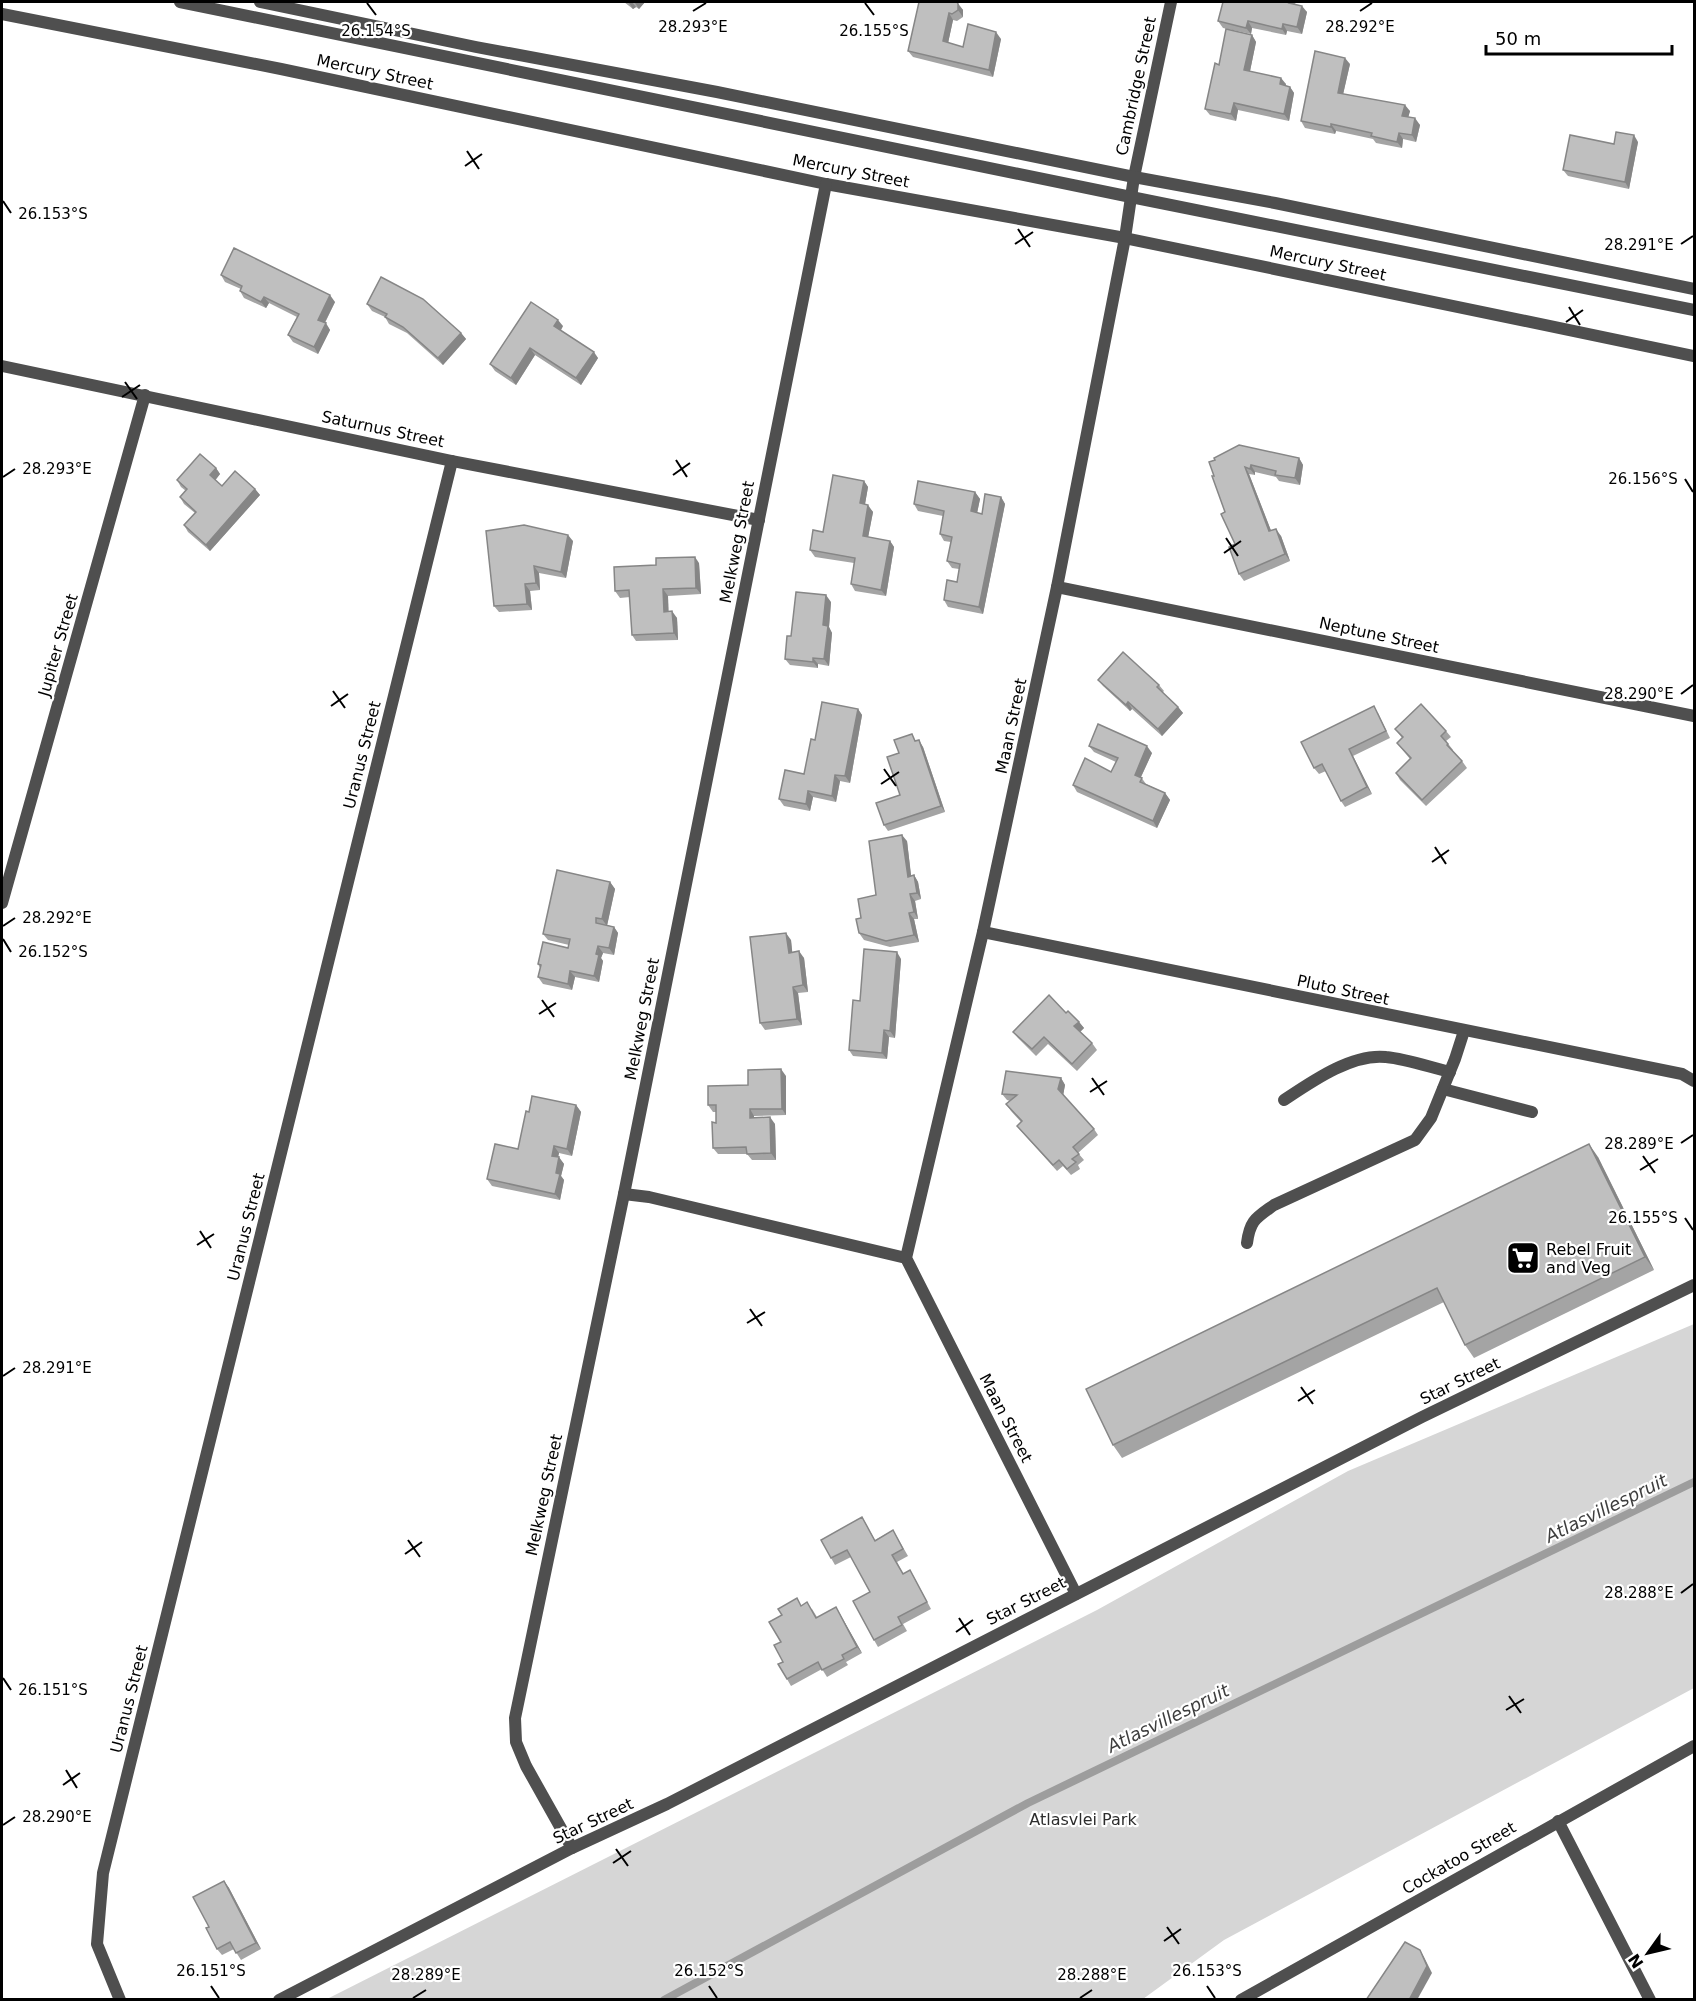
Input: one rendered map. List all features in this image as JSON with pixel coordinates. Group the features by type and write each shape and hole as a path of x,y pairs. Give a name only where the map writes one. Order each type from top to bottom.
{"street":[{"name":"Mercury Street","path":"180,2 1695,310"},
{"path":"260,2 476,47 727,94 1134,177 1286,205 1695,289"},
{"name":"Cambridge Street","path":"1131,197 1171,2"},
{"name":"Mercury Street","path":"2,14 292,72 825,184 1125,238 1695,356"},
{"name":"Melkweg Street","path":"572,1848 526,1767 516,1742 515,1718 624,1194 825,184"},
{"name":"Maan Street","path":"1076,1594 906,1258 983,932 1057,586 1131,197"},
{"name":"Saturnus Street","path":"2,366 452,460 759,520"},
{"name":"Jupiter Street","path":"2,903 146,395"},
{"name":"Uranus Street","path":"120,2000 97,1944 103,1873 452,460"},
{"name":"Neptune Street","path":"1057,586 1695,716"},
{"name":"Pluto Street","path":"983,932 1682,1074 1695,1081"},
{"path":"1247,1243 1249,1227 1259,1215 1274,1205 1414,1140 1431,1118 1464,1031"},
{"path":"1284,1100 1328,1071 1365,1059 1385,1056 1450,1072"},
{"path":"1443,1089 1532,1112"},
{"path":"624,1194 649,1197 906,1258"},
{"name":"Star Street","path":"279,2000 572,1848 667,1804 1403,1427 1695,1285"},
{"name":"Cockatoo Street","path":"1245,1998 1695,1746"},
{"path":"1558,1821 1650,2000"}],"green space":[{"name":"Atlasvlei Park","path":"1694,1324 1694,1688 1224,1940 1143,1999 327,1999 1097,1610 1348,1471"}],"building":[{"path":"919,2 957,2 958,10 952,14 949,13 943,41 963,47 968,24 996,32 989,70 908,51"},
{"path":"1223,2 1290,2 1302,6 1297,27 1283,24 1282,29 1248,21 1246,28 1218,21"},
{"path":"1226,29 1252,35 1244,70 1281,78 1280,84 1290,87 1284,114 1234,103 1231,114 1205,109 1215,63 1219,65"},
{"path":"1315,51 1345,58 1338,93 1405,105 1402,116 1415,118 1412,135 1399,133 1397,142 1371,136 1372,133 1331,124 1331,127 1301,121"},
{"path":"1616,132 1634,135 1625,182 1563,170 1570,135 1614,144"},
{"path":"234,248 330,295 318,320 326,323 314,347 288,335 299,314 264,297 261,302 240,291 242,286 221,275"},
{"path":"381,277 423,299 461,333 438,358 403,327 385,317 387,314 367,304"},
{"path":"531,302 558,320 554,326 594,352 576,378 530,348 511,378 490,364"},
{"path":"1239,445 1299,458 1295,478 1275,475 1276,471 1251,465 1250,469 1245,467 1269,531 1276,529 1285,554 1239,574 1229,547 1235,544 1221,514 1225,512 1209,462"},
{"path":"200,454 216,468 210,475 222,486 235,471 255,489 206,545 184,525 196,512 180,497 187,489 177,480"},
{"path":"833,475 864,481 860,503 868,505 863,536 890,541 881,590 851,584 855,558 810,550 813,530 823,532"},
{"path":"918,481 975,492 971,511 982,514 985,494 1001,497 979,607 944,600 947,580 957,582 960,564 947,561 952,537 940,534 944,511 914,504"},
{"path":"524,525 568,535 561,572 534,566 536,583 525,584 527,604 494,606 486,531"},
{"path":"695,557 696,588 663,589 664,612 672,611 674,633 632,635 629,590 615,591 614,567 656,565 656,558"},
{"path":"796,592 826,595 823,625 828,626 824,659 813,658 813,662 785,659 787,636 791,636"},
{"path":"1123,652 1159,685 1157,687 1178,707 1158,729 1128,702 1126,705 1098,680"},
{"path":"822,702 858,709 845,776 835,775 832,796 808,791 806,804 779,799 785,770 804,774 811,739 815,740"},
{"path":"1421,704 1446,731 1441,736 1462,761 1422,800 1396,773 1411,758 1397,743 1403,737 1395,729"},
{"path":"1374,706 1386,731 1349,749 1367,787 1341,801 1322,764 1314,768 1301,742"},
{"path":"1098,724 1147,746 1135,775 1142,778 1140,782 1165,793 1153,821 1073,785 1085,758 1111,772 1118,758 1089,746"},
{"path":"912,734 915,741 919,740 941,806 884,825 876,803 900,795 887,757 899,753 894,740"},
{"path":"902,835 908,877 914,875 917,893 910,894 914,912 909,913 914,935 886,941 859,933 856,919 861,918 858,899 876,895 869,841"},
{"path":"557,870 610,882 602,919 596,918 596,923 614,927 609,948 598,946 596,954 599,955 594,976 570,971 568,984 538,977 541,965 538,964 543,942 568,948 570,939 543,934"},
{"path":"786,933 789,953 799,951 803,985 793,987 797,1019 760,1023 750,937"},
{"path":"864,949 897,952 890,1031 884,1030 882,1053 849,1050 853,1000 860,1001"},
{"path":"1049,995 1066,1013 1068,1011 1079,1022 1074,1026 1092,1043 1072,1064 1044,1037 1032,1049 1013,1032"},
{"path":"781,1069 782,1109 750,1109 750,1118 770,1117 771,1153 747,1154 746,1147 713,1148 712,1122 716,1123 716,1105 708,1105 708,1086 748,1085 748,1070"},
{"path":"1006,1071 1061,1078 1058,1089 1094,1129 1073,1147 1079,1154 1072,1159 1076,1162 1067,1169 1059,1160 1053,1165 1017,1126 1022,1121 1006,1104 1017,1095 1002,1094"},
{"path":"532,1096 576,1105 567,1149 554,1146 552,1156 559,1157 556,1173 560,1174 555,1194 487,1179 495,1144 518,1149 526,1111 529,1112"},
{"path":"1589,1144 1645,1257 1465,1345 1437,1288 1113,1445 1086,1389"},
{"path":"862,1517 875,1541 893,1530 903,1549 892,1555 903,1574 910,1570 927,1602 898,1617 902,1625 874,1640 853,1601 870,1592 847,1550 831,1558 821,1540"},
{"path":"797,1598 801,1606 807,1602 816,1618 836,1607 857,1647 842,1655 844,1659 822,1670 818,1662 787,1679 778,1664 783,1662 774,1645 781,1642 769,1622 782,1615 778,1609"},
{"path":"224,1881 256,1943 236,1953 230,1942 217,1949 206,1928 209,1927 193,1897"},
{"path":"1405,1942 1420,1950 1427,1966 1409,2000 1366,2000"}],"waterway":[{"name":"Atlasvillespruit","path":"664,2000 1028,1803 1694,1482"}],"place":[{"name":"Rebel Fruit and Veg","path":"1523,1258"}]}
